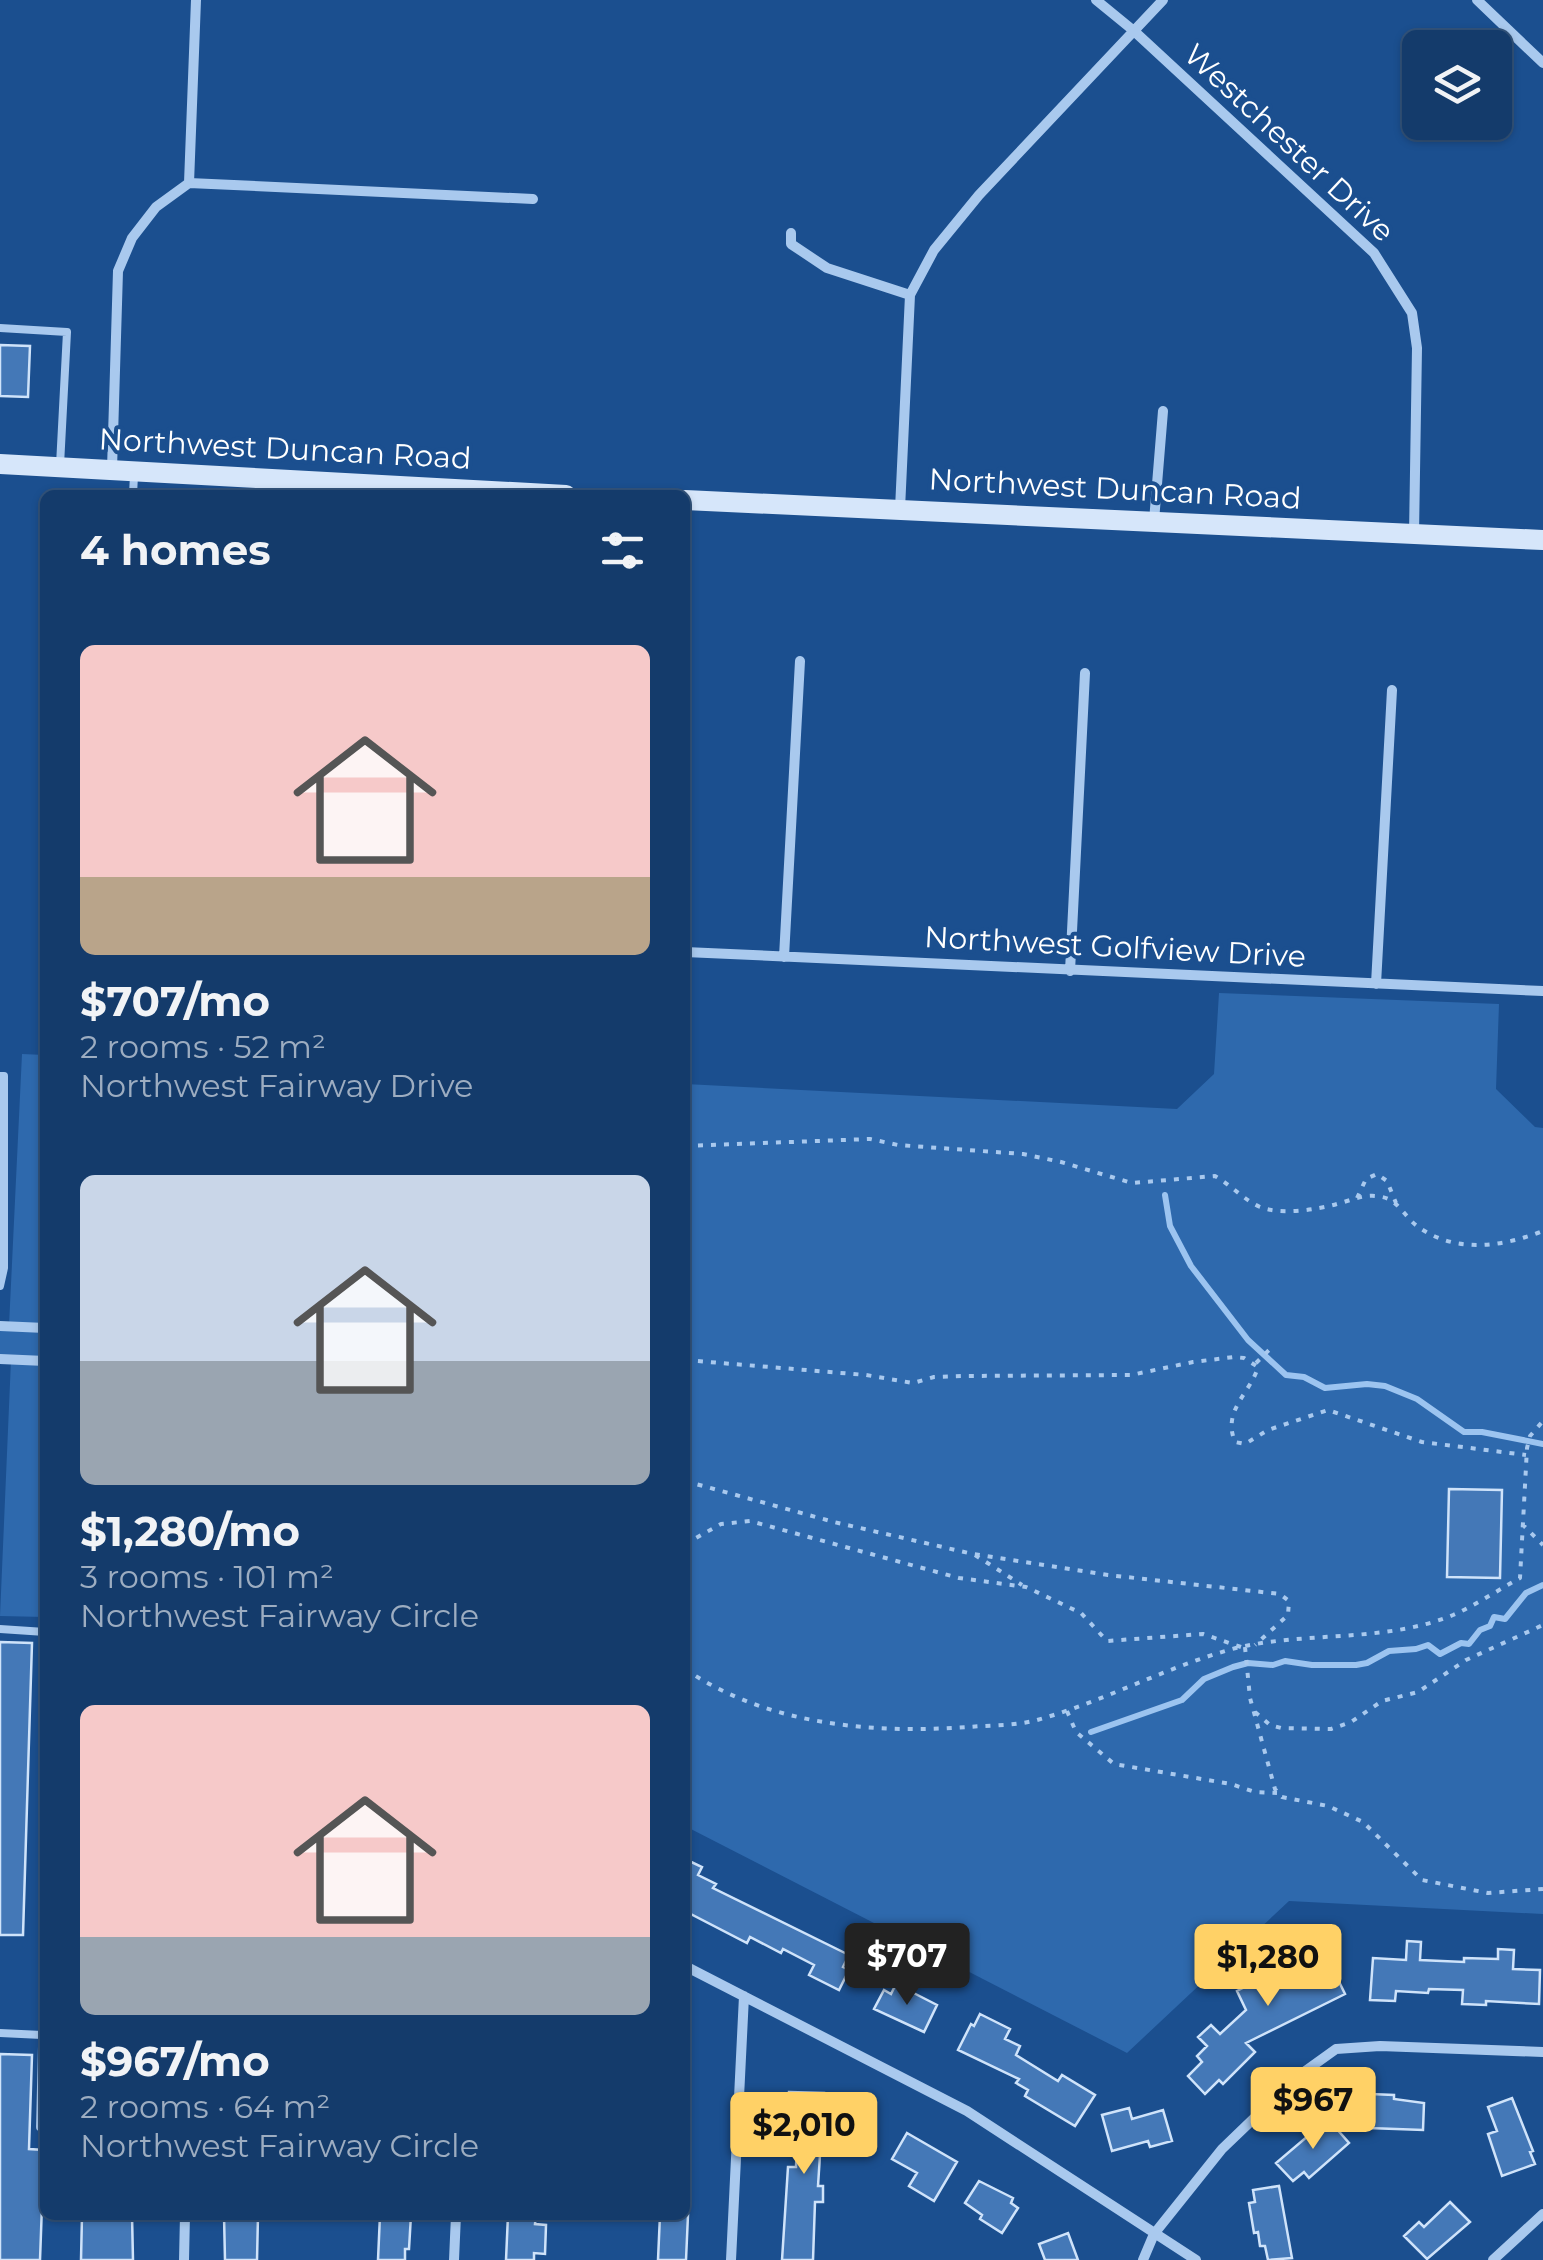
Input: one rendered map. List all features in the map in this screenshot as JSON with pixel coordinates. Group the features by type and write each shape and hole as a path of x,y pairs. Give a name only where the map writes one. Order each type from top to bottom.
{"street":[{"path":"189,184 196,0"},
{"name":"Westchester Drive","path":"1096,0 1374,253 1398,286 1412,313 1417,348 1414,534"},
{"path":"900,509 910,295 934,250 979,195 1163,0"},
{"path":"1477,0 1543,62"},
{"path":"112,469 118,272 132,238 156,207 189,184 533,199"},
{"path":"791,233 791,244 827,268 910,295"},
{"path":"1154,521 1163,410"},
{"name":"Northwest Duncan Road","path":"0,464 389,490"},
{"name":"Northwest Duncan Road","path":"690,500 1543,540"},
{"path":"784,957 800,662"},
{"path":"1070,970 1085,673"},
{"path":"1376,984 1392,690"},
{"name":"Northwest Golfview Drive","path":"690,952 1543,992"},
{"path":"0,1326 40,1328"},
{"path":"0,1359 40,1361"},
{"path":"690,1969 967,2111 1196,2260"},
{"path":"731,2260 744,1996"},
{"path":"1143,2260 1154,2234 1222,2148 1297,2076 1336,2048 1543,2052"},
{"path":"1493,2260 1543,2214"},
{"path":"184,2260 185,2220"},
{"path":"454,2260 456,2220"}],"lane":[{"path":"0,328 67,332 60,466"},
{"path":"134,470 134,490"},
{"path":"0,1076 4,1076 4,1268 0,1286"},
{"path":"0,1629 40,1632"},
{"path":"0,2034 40,2035"}],"path":[{"path":"690,1146 870,1139 898,1145 1042,1157 1132,1184 1215,1176 1254,1204 1270,1209 1320,1208 1357,1198 1384,1197 1396,1203 1420,1228 1450,1242 1491,1246 1543,1231"},
{"path":"1357,1198 1366,1179 1378,1174 1387,1181 1396,1203"},
{"path":"1269,1350 1256,1363 1256,1374 1238,1398 1232,1433 1236,1442 1244,1444 1268,1430 1328,1410 1422,1442 1526,1452"},
{"path":"690,1360 866,1375 913,1383 934,1377 1131,1375 1234,1357 1256,1363"},
{"path":"690,1671 732,1695 835,1725 904,1732 1030,1722 1243,1647 1394,1630 1452,1616 1520,1578 1526,1452 1530,1436 1543,1421"},
{"path":"690,1482 834,1522 974,1554 1108,1575 1280,1594 1288,1602 1288,1615 1254,1645"},
{"path":"690,1541 709,1528 741,1520 959,1578 1026,1587"},
{"path":"1522,1524 1543,1546"},
{"path":"974,1554 1026,1587 1081,1613 1107,1641 1204,1634 1243,1647 1253,1710 1277,1793"},
{"path":"1253,1710 1262,1720 1281,1728 1331,1729 1351,1722 1382,1701 1418,1692 1466,1660 1543,1625"},
{"path":"1067,1711 1076,1732 1114,1764 1328,1806 1363,1822 1422,1880 1488,1893 1543,1889"}],"shaded area":[{"path":"1219,993 1499,1004 1496,1089 1535,1127 1543,1128 1543,1914 1289,1901 1127,2053 690,1829 690,1084 1177,1109 1214,1074"},
{"path":"22,1054 40,1055 40,1617 0,1616 11,1360 0,1360 0,1326 9,1326"}],"building":[{"path":"0,345 30,346 28,397 0,396"},
{"path":"1449,1489 1502,1490 1500,1578 1447,1577"},
{"path":"0,1642 32,1643 23,1935 0,1935"},
{"path":"690,1861 702,1867 698,1875 716,1884 713,1888 849,1955 843,1967 849,1970 839,1990 809,1975 814,1965 783,1949 781,1953 750,1937 747,1943 690,1914"},
{"path":"1317,1937 1345,1994 1246,2043 1255,2052 1223,2084 1219,2080 1205,2094 1188,2076 1202,2062 1197,2056 1207,2046 1198,2037 1211,2025 1220,2034 1246,2010 1237,1991 1260,1979 1255,1968"},
{"path":"1407,1941 1421,1942 1420,1960 1498,1959 1498,1949 1514,1950 1513,1969 1540,1970 1539,2004 1462,2004 1463,1990 1429,1989 1428,1993 1396,1991 1395,2001 1370,2000 1373,1958 1406,1960"},
{"path":"896,1984 937,2005 924,2032 874,2009 884,1990 891,1994"},
{"path":"980,2014 1010,2029 1005,2039 1020,2046 1016,2055 1058,2081 1062,2075 1095,2095 1075,2126 1025,2096 1028,2090 1016,2083 1019,2079 958,2050"},
{"path":"0,2054 32,2055 29,2149 40,2150 40,2260 0,2260"},
{"path":"789,2092 824,2093 818,2186 823,2186 823,2202 815,2202 813,2260 782,2260 788,2167 796,2167 798,2116 788,2115"},
{"path":"1370,2094 1424,2103 1423,2130 1369,2128"},
{"path":"1512,2098 1535,2164 1502,2176 1488,2134 1497,2131 1488,2107"},
{"path":"1129,2108 1132,2119 1163,2110 1172,2141 1150,2147 1148,2141 1112,2151 1102,2115"},
{"path":"1328,2119 1349,2143 1309,2178 1304,2172 1293,2181 1276,2163"},
{"path":"907,2133 957,2162 934,2201 909,2186 917,2173 892,2159"},
{"path":"979,2181 1013,2198 1011,2203 1018,2208 1002,2233 965,2203"},
{"path":"1279,2186 1292,2258 1268,2260 1258,2232 1254,2233 1249,2203 1255,2202 1253,2190"},
{"path":"1450,2202 1470,2222 1427,2259 1404,2236 1419,2222 1424,2227"},
{"path":"82,2220 132,2220 133,2260 81,2260"},
{"path":"224,2220 258,2220 257,2260 225,2260"},
{"path":"380,2220 411,2220 405,2260 378,2260"},
{"path":"508,2220 535,2220 535,2224 546,2225 545,2254 534,2253 534,2260 506,2260"},
{"path":"660,2220 688,2220 686,2260 658,2260"},
{"path":"1068,2233 1078,2260 1045,2260 1039,2244"}],"waterway":[{"path":"1165,1195 1170,1226 1191,1266 1248,1340 1286,1375 1304,1377 1325,1388 1385,1386 1417,1399 1464,1432 1543,1444"},
{"path":"1091,1732 1182,1700 1204,1679 1248,1663 1356,1665 1389,1651 1428,1645 1440,1654 1461,1643 1469,1644 1480,1630 1490,1626 1494,1617 1505,1619 1526,1593 1543,1585"}]}
